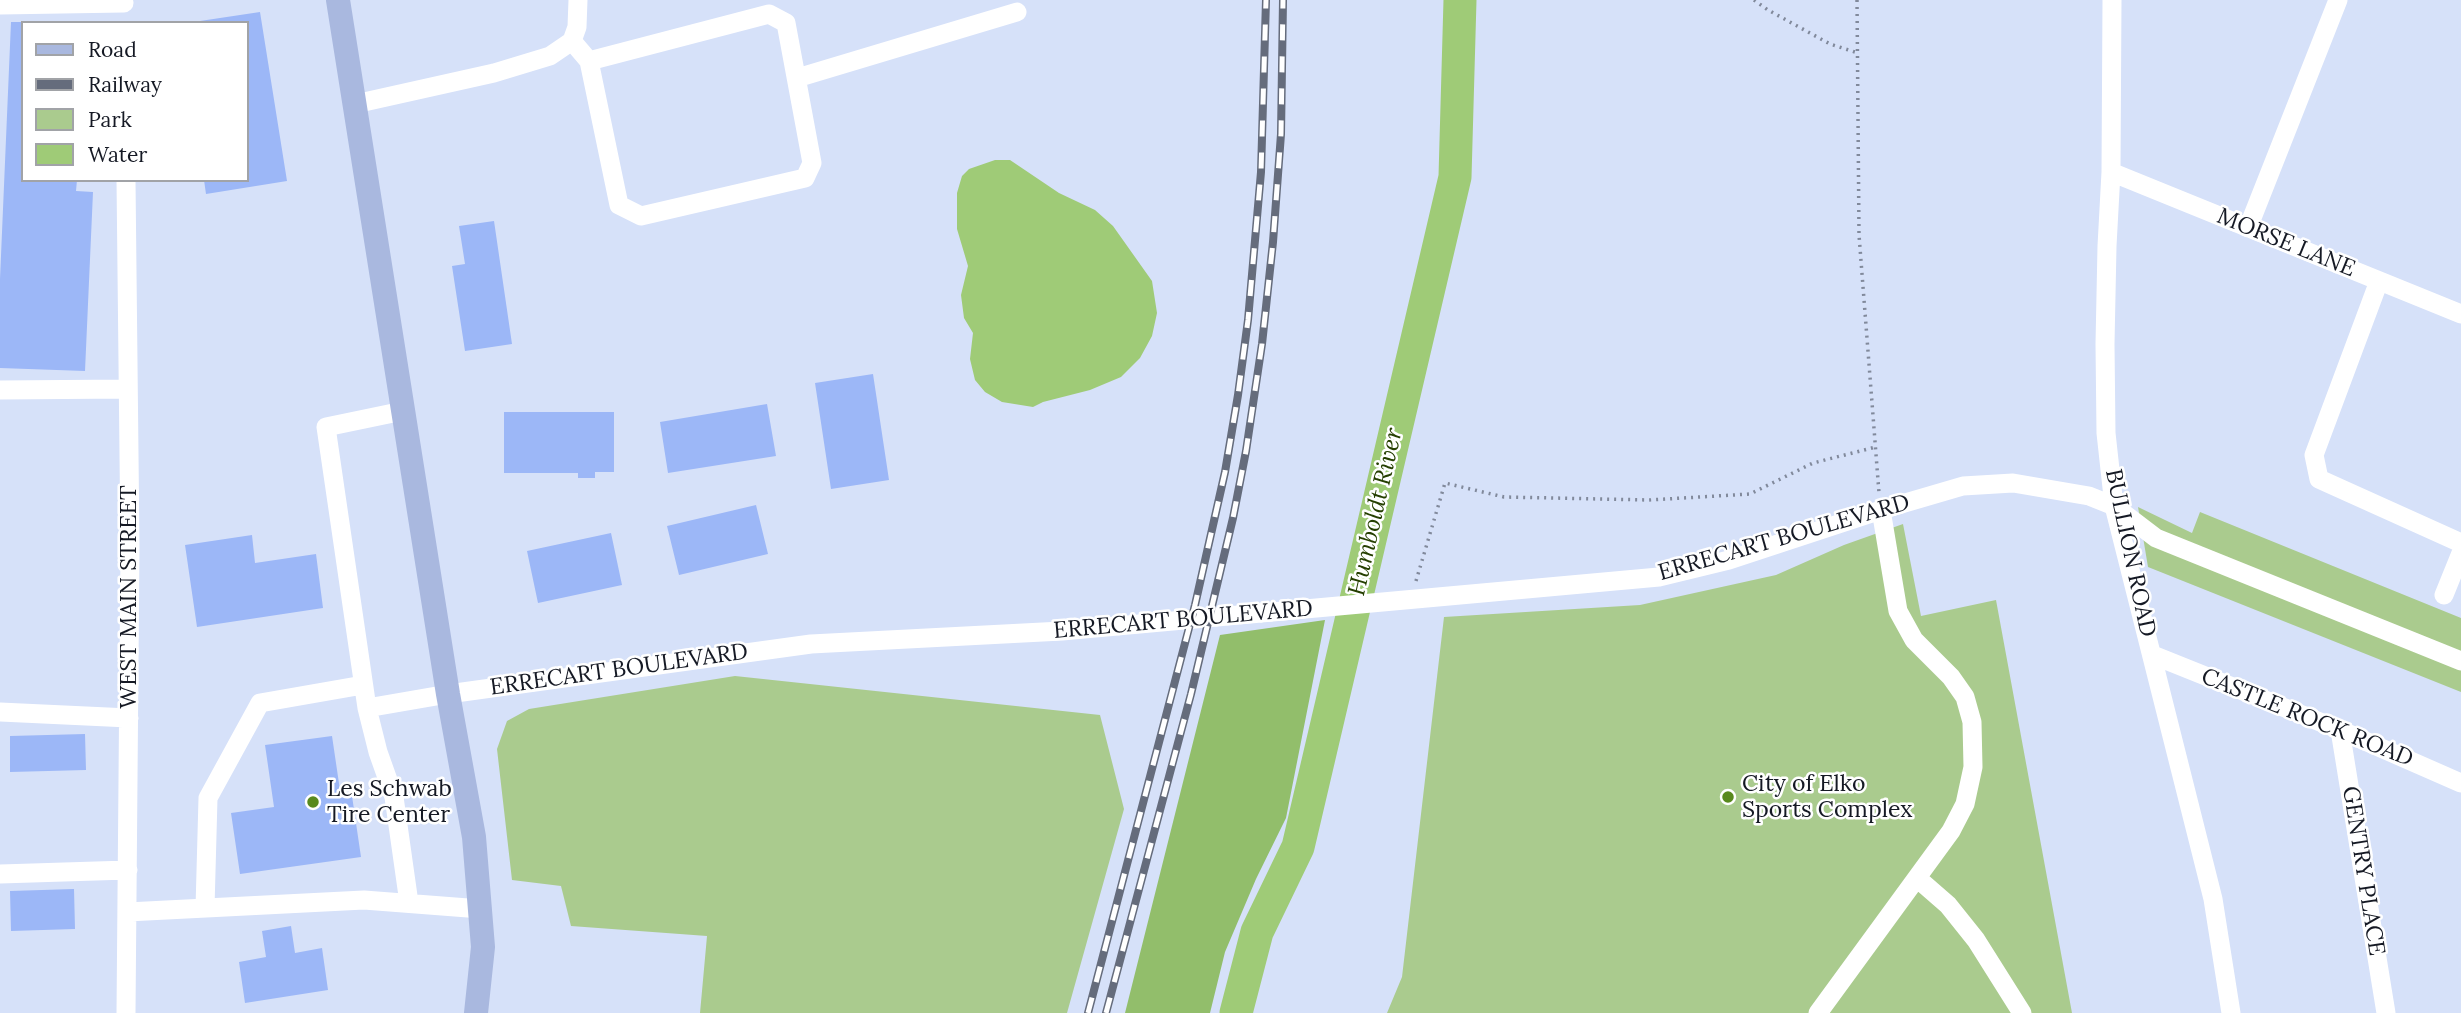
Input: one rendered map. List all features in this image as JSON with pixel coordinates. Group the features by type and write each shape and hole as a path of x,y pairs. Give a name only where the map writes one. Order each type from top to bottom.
{"main road":[{"path":"338,0 448,694 474,836 483,947 476,1013"}],"street":[{"path":"355,104 494,73 550,57 572,41 577,26 578,0"},
{"name":"BULLION ROAD","path":"2112,0 2106,433 2114,506 2213,899 2231,1013"},
{"path":"2248,228 2338,0"},
{"path":"0,5 124,1 124,21"},
{"path":"797,78 1017,12"},
{"path":"572,41 589,61 619,205 641,216 805,178 813,163 786,23 769,14 589,61"},
{"name":"MORSE LANE","path":"2111,172 2461,314"},
{"name":"WEST MAIN STREET","path":"126,182 130,718 126,1013"},
{"path":"2379,281 2314,455 2319,479 2461,543"},
{"path":"0,390 128,389"},
{"path":"403,411 326,427 367,709 394,797 409,903"},
{"name":"ERRECART BOULEVARD","path":"367,709 448,694 811,644 1062,631 1659,577 1729,560 1881,509 1963,486 2013,482 2090,496 2114,506 2156,538 2461,661"},
{"path":"1818,1013 1960,815 1971,780 1974,740 1969,707 1959,687 1924,653 1901,620 1894,598 1881,509"},
{"path":"2444,595 2461,553"},
{"name":"CASTLE ROCK ROAD","path":"2153,655 2340,730 2461,783"},
{"path":"205,908 208,798 260,703 363,685"},
{"path":"0,712 130,718"},
{"name":"GENTRY PLACE","path":"2340,730 2386,1013"},
{"path":"0,874 128,870"},
{"path":"1917,878 1948,905 1976,940 2022,1013"},
{"path":"127,912 364,900 481,909"}],"path":[{"path":"1754,0 1830,44 1858,53"},
{"path":"1857,0 1859,235 1881,509"},
{"path":"1410,601 1445,483 1504,497 1649,500 1750,494 1814,463 1876,447"}],"green space":[{"path":"2138,507 2192,533 2200,512 2461,618 2461,692 2148,567"},
{"name":"City of Elko Sports Complex","path":"1903,524 1921,616 1996,600 2072,1013 1387,1013 1402,977 1444,617 1640,605 1776,575 1844,545"},
{"path":"735,676 1100,715 1124,809 1067,1013 700,1013 707,936 571,926 561,886 512,880 497,749 507,721 529,709"}],"shaded area":[{"path":"1325,620 1286,818 1225,952 1210,1013 1125,1013 1220,635"}],"water":[{"path":"995,160 1010,160 1059,193 1095,210 1113,226 1152,281 1157,313 1152,336 1140,358 1121,377 1090,390 1033,407 1002,402 985,392 975,380 970,359 973,333 964,318 961,295 968,266 957,229 957,193 962,176 969,169"}],"building":[{"path":"260,12 287,181 206,194 204,182 248,182 248,21 200,21"},
{"path":"11,22 21,22 21,182 77,182 76,191 93,192 85,371 0,368 0,279"},
{"path":"494,221 512,344 465,351 452,266 465,264 459,226"},
{"path":"873,374 889,480 831,489 815,383"},
{"path":"767,404 776,456 668,473 660,422"},
{"path":"504,412 614,412 614,472 595,472 595,478 578,478 578,473 504,473"},
{"path":"756,505 768,554 679,575 667,526"},
{"path":"611,533 622,585 538,603 527,551"},
{"path":"252,535 255,563 316,554 323,608 197,627 185,545"},
{"path":"85,734 86,770 10,772 10,736"},
{"name":"Les Schwab Tire Center","path":"332,736 341,797 352,796 361,857 240,874 231,813 274,807 265,745"},
{"path":"74,889 75,929 11,931 10,891"},
{"path":"291,926 295,953 322,948 328,990 245,1003 239,962 266,957 262,931"}],"waterway":[{"name":"Humboldt River","path":"1236,1013 1257,932 1298,847 1455,177 1460,0"}],"railway":[{"path":"1088,1013 1195,605 1225,472 1248,320 1261,172 1266,0"},
{"path":"1106,1013 1191,694 1233,518 1246,451 1262,344 1273,242 1281,134 1283,0"}],"place":[{"name":"City of Elko Sports Complex","path":"1728,797"},
{"name":"Les Schwab Tire Center","path":"313,802"}]}
